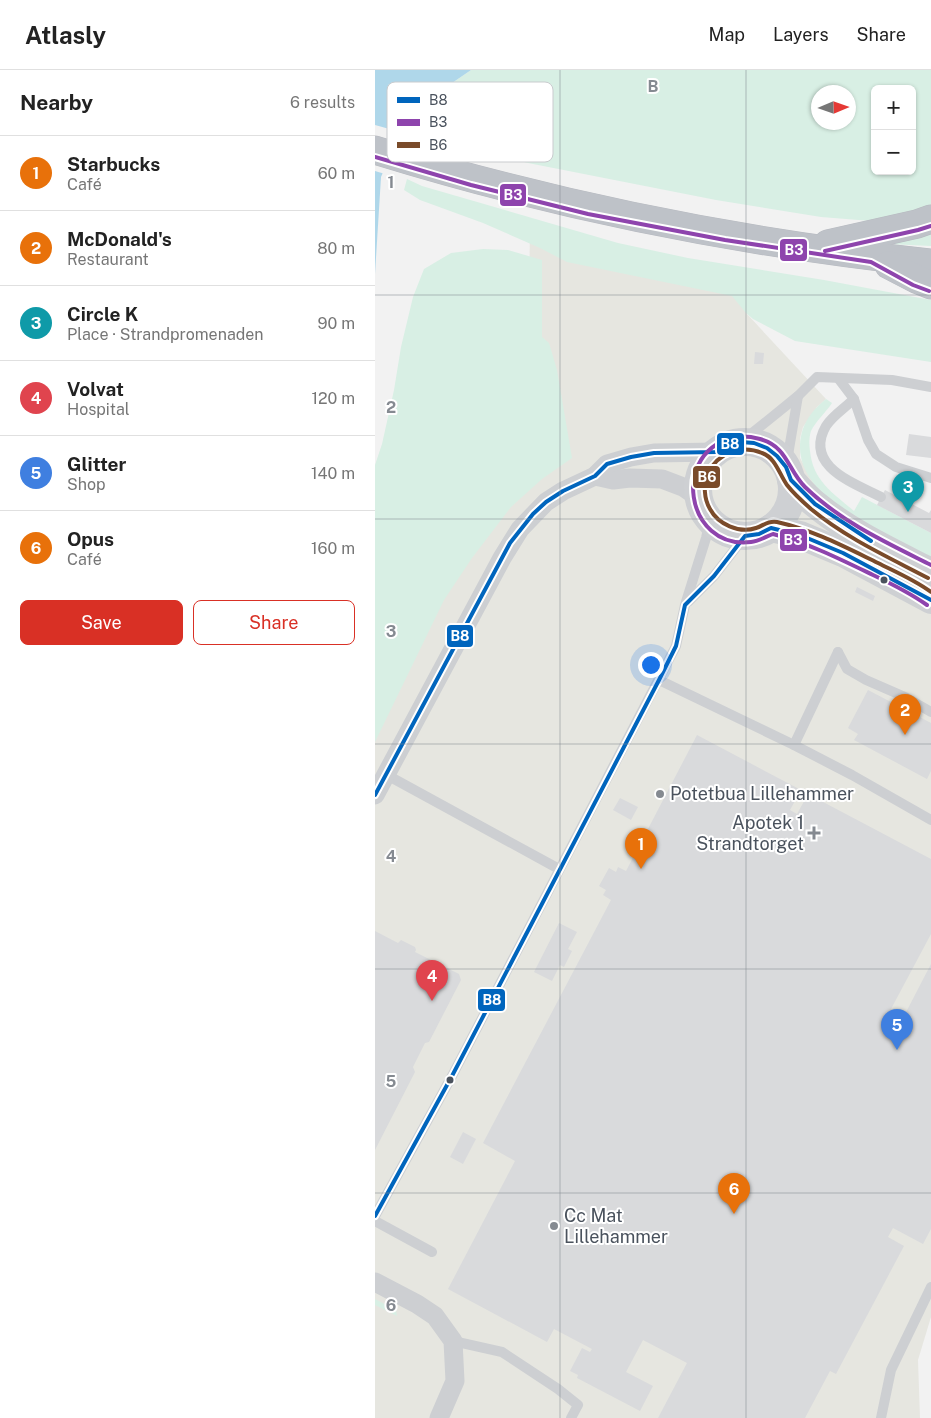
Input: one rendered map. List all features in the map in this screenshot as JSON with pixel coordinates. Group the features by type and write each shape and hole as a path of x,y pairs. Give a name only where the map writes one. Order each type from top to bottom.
{"highway":[{"path":"375,150 387,154"},
{"path":"414,162 589,208 812,248 931,263"},
{"path":"812,248 917,224 931,219"},
{"path":"873,256 916,279 931,284"}],"street":[{"path":"375,795 510,543 533,514 546,502 563,491 595,476 607,464 654,453 754,443 767,448 777,456 788,473 815,504 872,541 931,572"},
{"path":"705,509 698,485 701,473 707,461 729,447"},
{"path":"595,476 613,480 630,478 662,479 683,487 705,509 720,529 731,534 745,536 759,534 771,528 781,518 788,507 791,493 788,473"},
{"path":"771,528 800,535 843,553 931,600"},
{"path":"375,1282 417,1304 435,1316 453,1341 455,1381 439,1418"}],"lane":[{"path":"729,447 797,396 817,377 892,380 931,387"},
{"path":"838,378 854,399 868,440 876,454 896,468 931,478"},
{"path":"788,473 797,396"},
{"path":"854,399 827,425 819,443 823,459 846,480 881,497"},
{"path":"375,1216 452,1076 676,646 705,509"},
{"path":"685,605 714,576 745,536"},
{"path":"794,745 838,652 847,669 866,680 905,697 931,712"},
{"path":"659,680 794,745 852,775 931,820"},
{"path":"385,774 559,869"},
{"path":"375,1221 432,1252"},
{"path":"881,1418 891,1370 931,1287"},
{"path":"453,1341 501,1352 558,1389 578,1405 571,1418"}],"shaded area":[{"path":"530,226 759,277 747,314 826,399 817,407 803,427 800,438 800,458 819,491 931,561 931,1317 918,1360 920,1418 375,1418 375,709 527,454"}],"green space":[{"path":"471,70 931,70 931,206 905,216 871,221 821,217 716,200 524,162 553,162 553,82 453,82"},
{"path":"407,179 422,186 618,243 688,258 931,300 931,362 795,341 753,319 732,296 567,262 483,223 420,200 404,190"},
{"path":"931,231 931,246 888,244"},
{"path":"483,249 508,250 542,260 542,337 549,343 557,370 572,458 542,479 511,507 472,558 444,600 375,742 375,465 382,444 413,297 424,269 451,253"},
{"path":"826,399 832,403 813,427 810,438 812,461 825,486 854,511 862,497 931,533 931,561 851,516 831,501 815,485 804,467 800,440 807,420"},
{"path":"375,1299 396,1310 397,1316 375,1305"}],"water":[{"path":"375,70 471,70 453,82 387,82 387,162 381,177 375,274"}],"pier":[{"path":"375,125 387,128 387,162 391,162 385,174 375,171"}],"building":[{"path":"755,352 764,353 763,364 754,364"},
{"path":"909,434 931,437 931,458 906,455"},
{"path":"885,490 929,513 931,510 931,533 877,505"},
{"path":"857,587 875,596 873,601 855,592"},
{"path":"868,690 931,723 931,771 927,779 854,740 858,734 848,728"},
{"path":"697,735 801,790 790,810 797,814 808,794 931,859 931,934 891,1009 904,1016 931,964 931,1229 923,1244 893,1228 888,1237 904,1246 836,1374 830,1371 805,1418 658,1418 687,1363 643,1340 626,1372 653,1386 640,1411 577,1378 578,1375 570,1371 582,1348 590,1352 592,1349 554,1329 547,1342 448,1289 515,1161 483,1143 611,900 603,895 606,890 599,886 609,868 616,872 618,867 626,871"},
{"path":"620,798 638,807 631,820 613,810"},
{"path":"559,923 577,932 568,949 572,951 564,967 560,965 552,981 534,972"},
{"path":"375,931 398,943 401,940 415,947 415,952 459,974 461,980 429,1042 425,1043 413,1067 415,1072 375,1150"},
{"path":"463,1132 476,1139 463,1164 450,1157"}],"transit line":[{"name":"B3","path":"375,157 387,160"},
{"name":"B3","path":"392,162 471,185 588,214 725,240 871,262 913,285 929,291"},
{"name":"B3","path":"825,251 931,226"},
{"name":"B3","path":"927,605 887,582 836,557 799,542 773,534 751,542 729,540 711,531 700,515 694,497 694,478 701,460 715,445 737,437 760,439 769,443 782,453 805,487 834,511 865,531 931,565"},
{"name":"B8","path":"375,795 510,543 533,514 546,502 563,491 595,476 607,464 654,453 717,452 728,445 741,442 754,443 767,448 777,456 786,467 791,480 815,504 871,541"},
{"name":"B6","path":"928,578 838,529 824,519 793,492 784,481 774,462 767,455 754,450 731,452 718,460 706,477 706,501 718,519 724,523 743,530 759,527 768,522 790,525 841,545 898,573 931,592"},
{"name":"B8","path":"375,1216 452,1076 659,680 676,646 685,605 714,576 745,536 759,534 771,528 800,535 843,553 931,600"}],"place":[{"name":"Circle K","path":"908,512"},
{"name":"McDonald's","path":"905,735"},
{"name":"Potetbua Lillehammer","path":"660,794"},
{"name":"Apotek 1 Strandtorget","path":"814,833"},
{"name":"Starbucks","path":"641,869"},
{"name":"Volvat","path":"432,1001"},
{"name":"Glitter","path":"897,1050"},
{"name":"Opus","path":"734,1214"},
{"name":"Cc Mat Lillehammer","path":"554,1226"}]}
